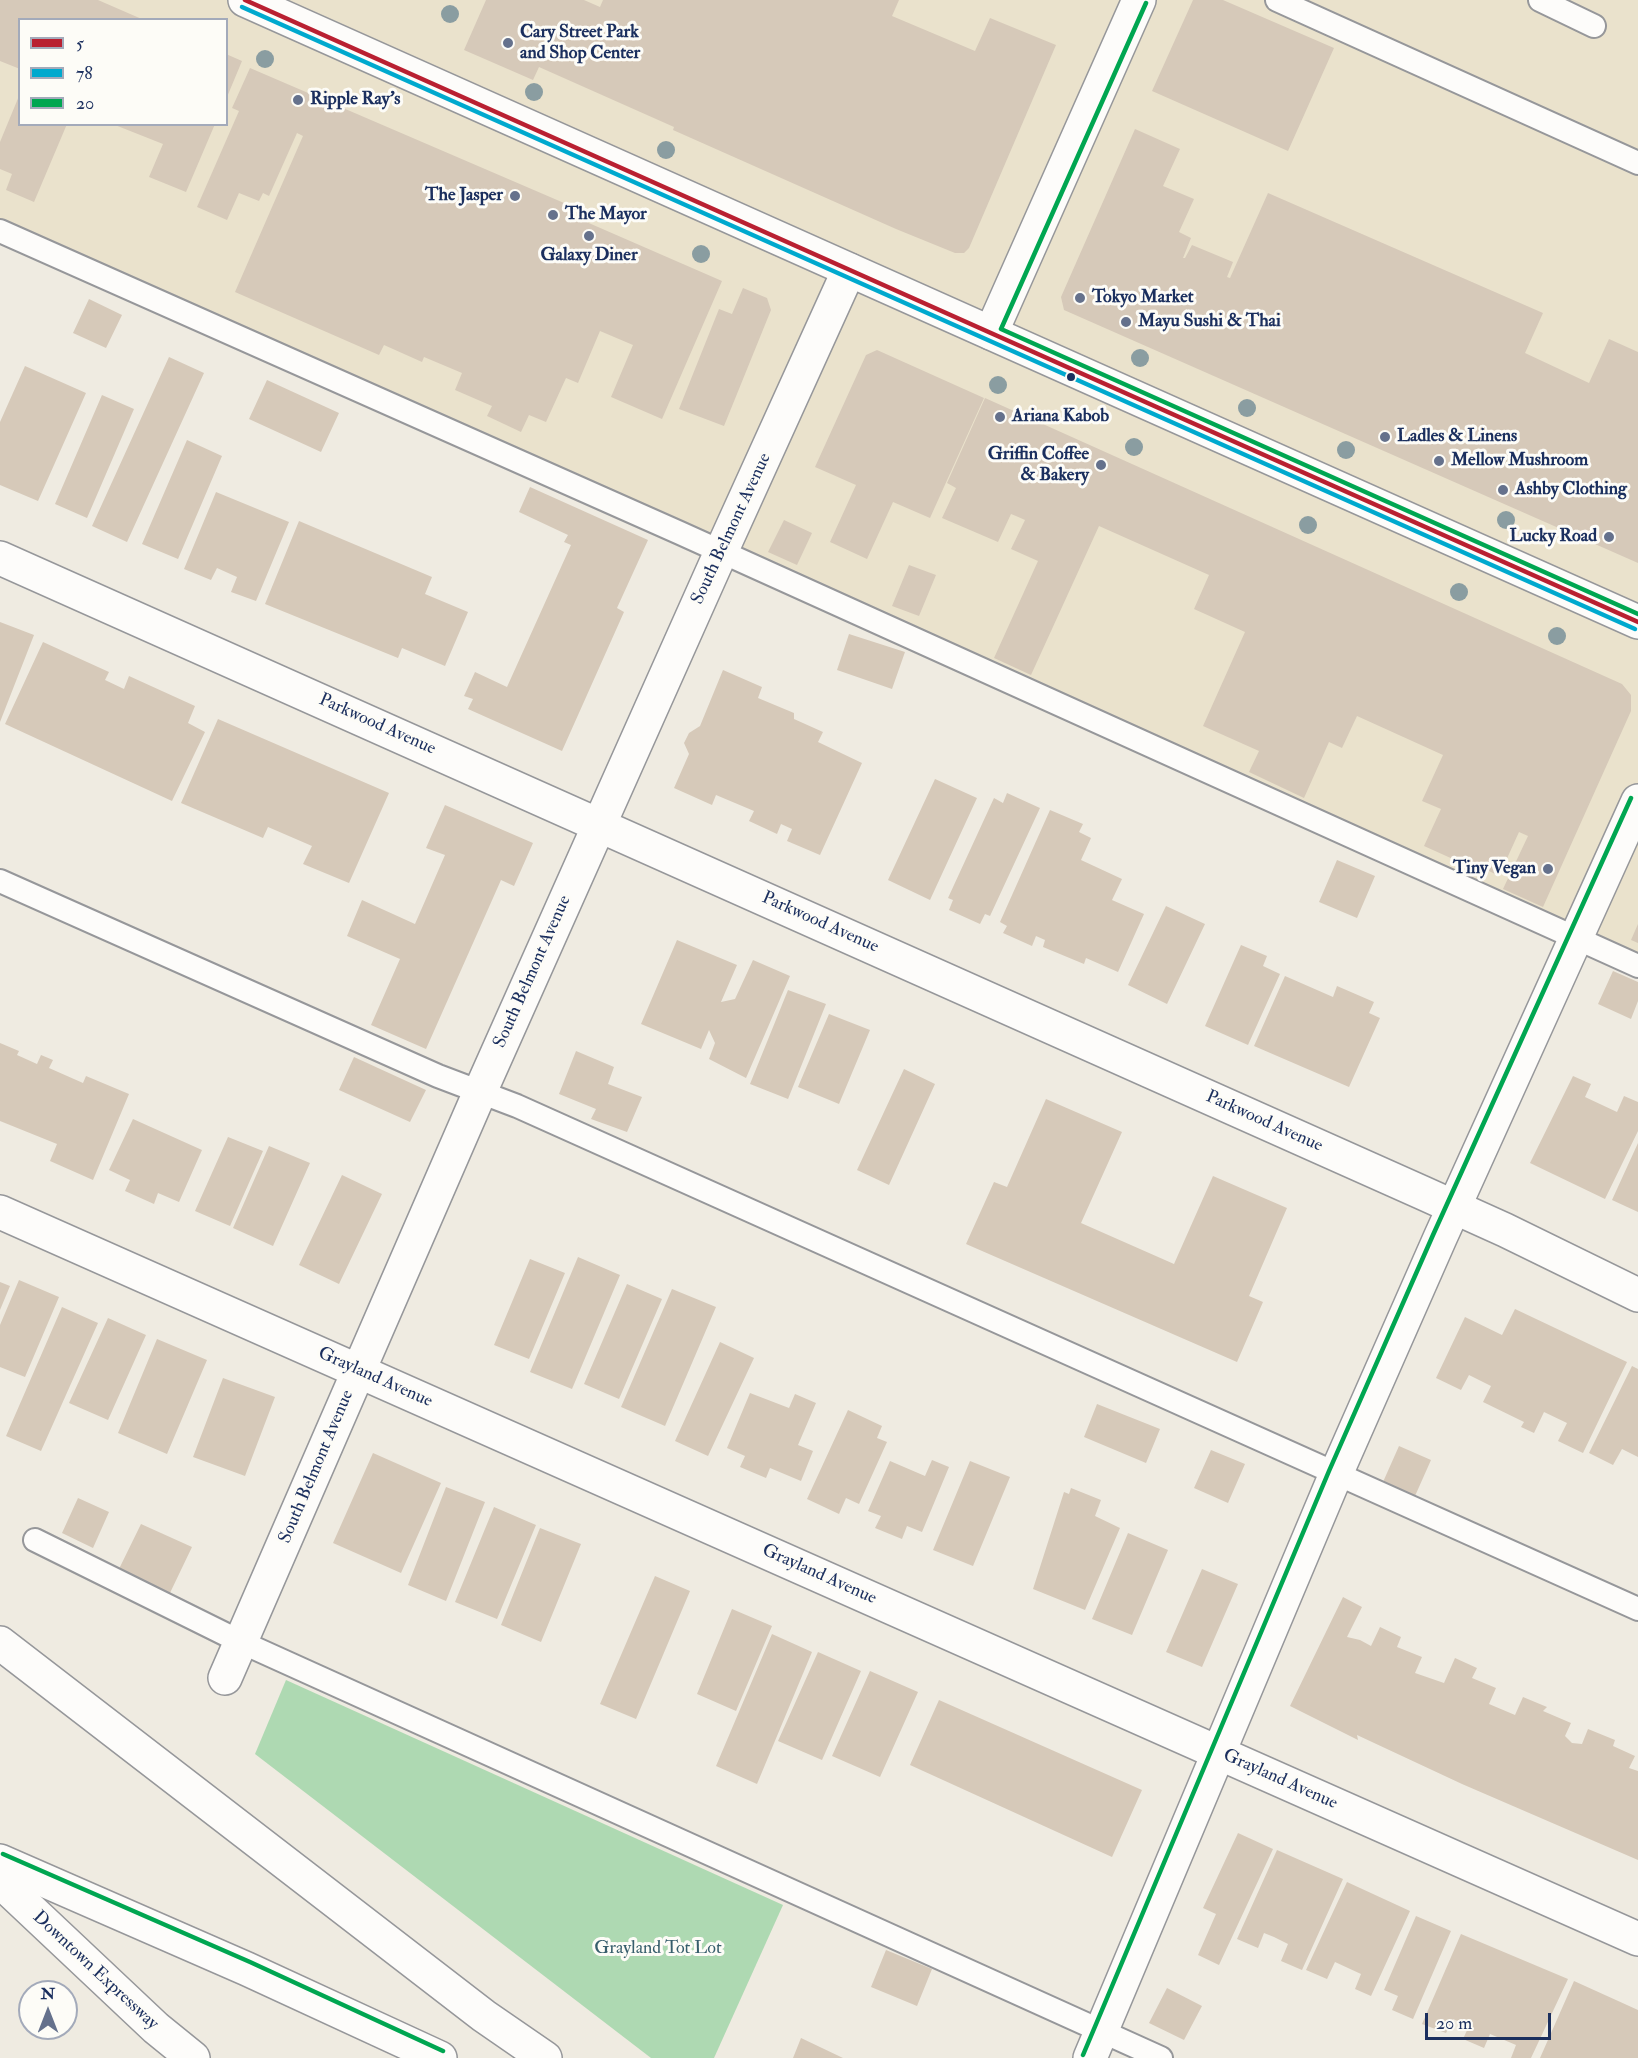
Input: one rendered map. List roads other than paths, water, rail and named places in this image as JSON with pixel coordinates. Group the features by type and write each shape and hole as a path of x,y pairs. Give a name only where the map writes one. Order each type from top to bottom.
{"main road":[{"path":"245,0 1638,622"},
{"path":"991,333 1138,0"},
{"name":"South Belmont Avenue","path":"225,1678 480,1092 849,270"},
{"name":"Parkwood Avenue","path":"0,558 1454,1207 1638,1295"},
{"path":"1095,2045 1336,1474 1638,801"},
{"name":"Grayland Avenue","path":"0,1212 1638,1939"},
{"path":"0,1643 484,2016 545,2058"},
{"path":"0,1861 248,1970 440,2058"},
{"name":"Downtown Expressway","path":"0,1881 156,2028 193,2058"}],"lane":[{"path":"1277,0 1638,163"},
{"path":"1540,0 1594,26"},
{"path":"0,231 721,552 1638,966"},
{"path":"0,881 427,1071 517,1106 1638,1609"},
{"path":"35,1540 241,1642 1095,2045 1161,2058"}],"place":[{"name":"Cary Street Park and Shop Center","path":"508,43"},
{"name":"Ripple Ray's","path":"298,100"},
{"name":"The Jasper","path":"515,196"},
{"name":"The Mayor","path":"553,215"},
{"name":"Galaxy Diner","path":"589,236"},
{"name":"Tokyo Market","path":"1080,298"},
{"name":"Mayu Sushi & Thai","path":"1126,322"},
{"name":"Ariana Kabob","path":"1000,417"},
{"name":"Ladles & Linens","path":"1385,437"},
{"name":"Mellow Mushroom","path":"1439,461"},
{"name":"Griffin Coffee & Bakery","path":"1101,465"},
{"name":"Ashby Clothing","path":"1503,490"},
{"name":"Lucky Road","path":"1609,537"},
{"name":"Tiny Vegan","path":"1548,869"}],"park label":[{"name":"Grayland Tot Lot","path":"658,1949"}]}
